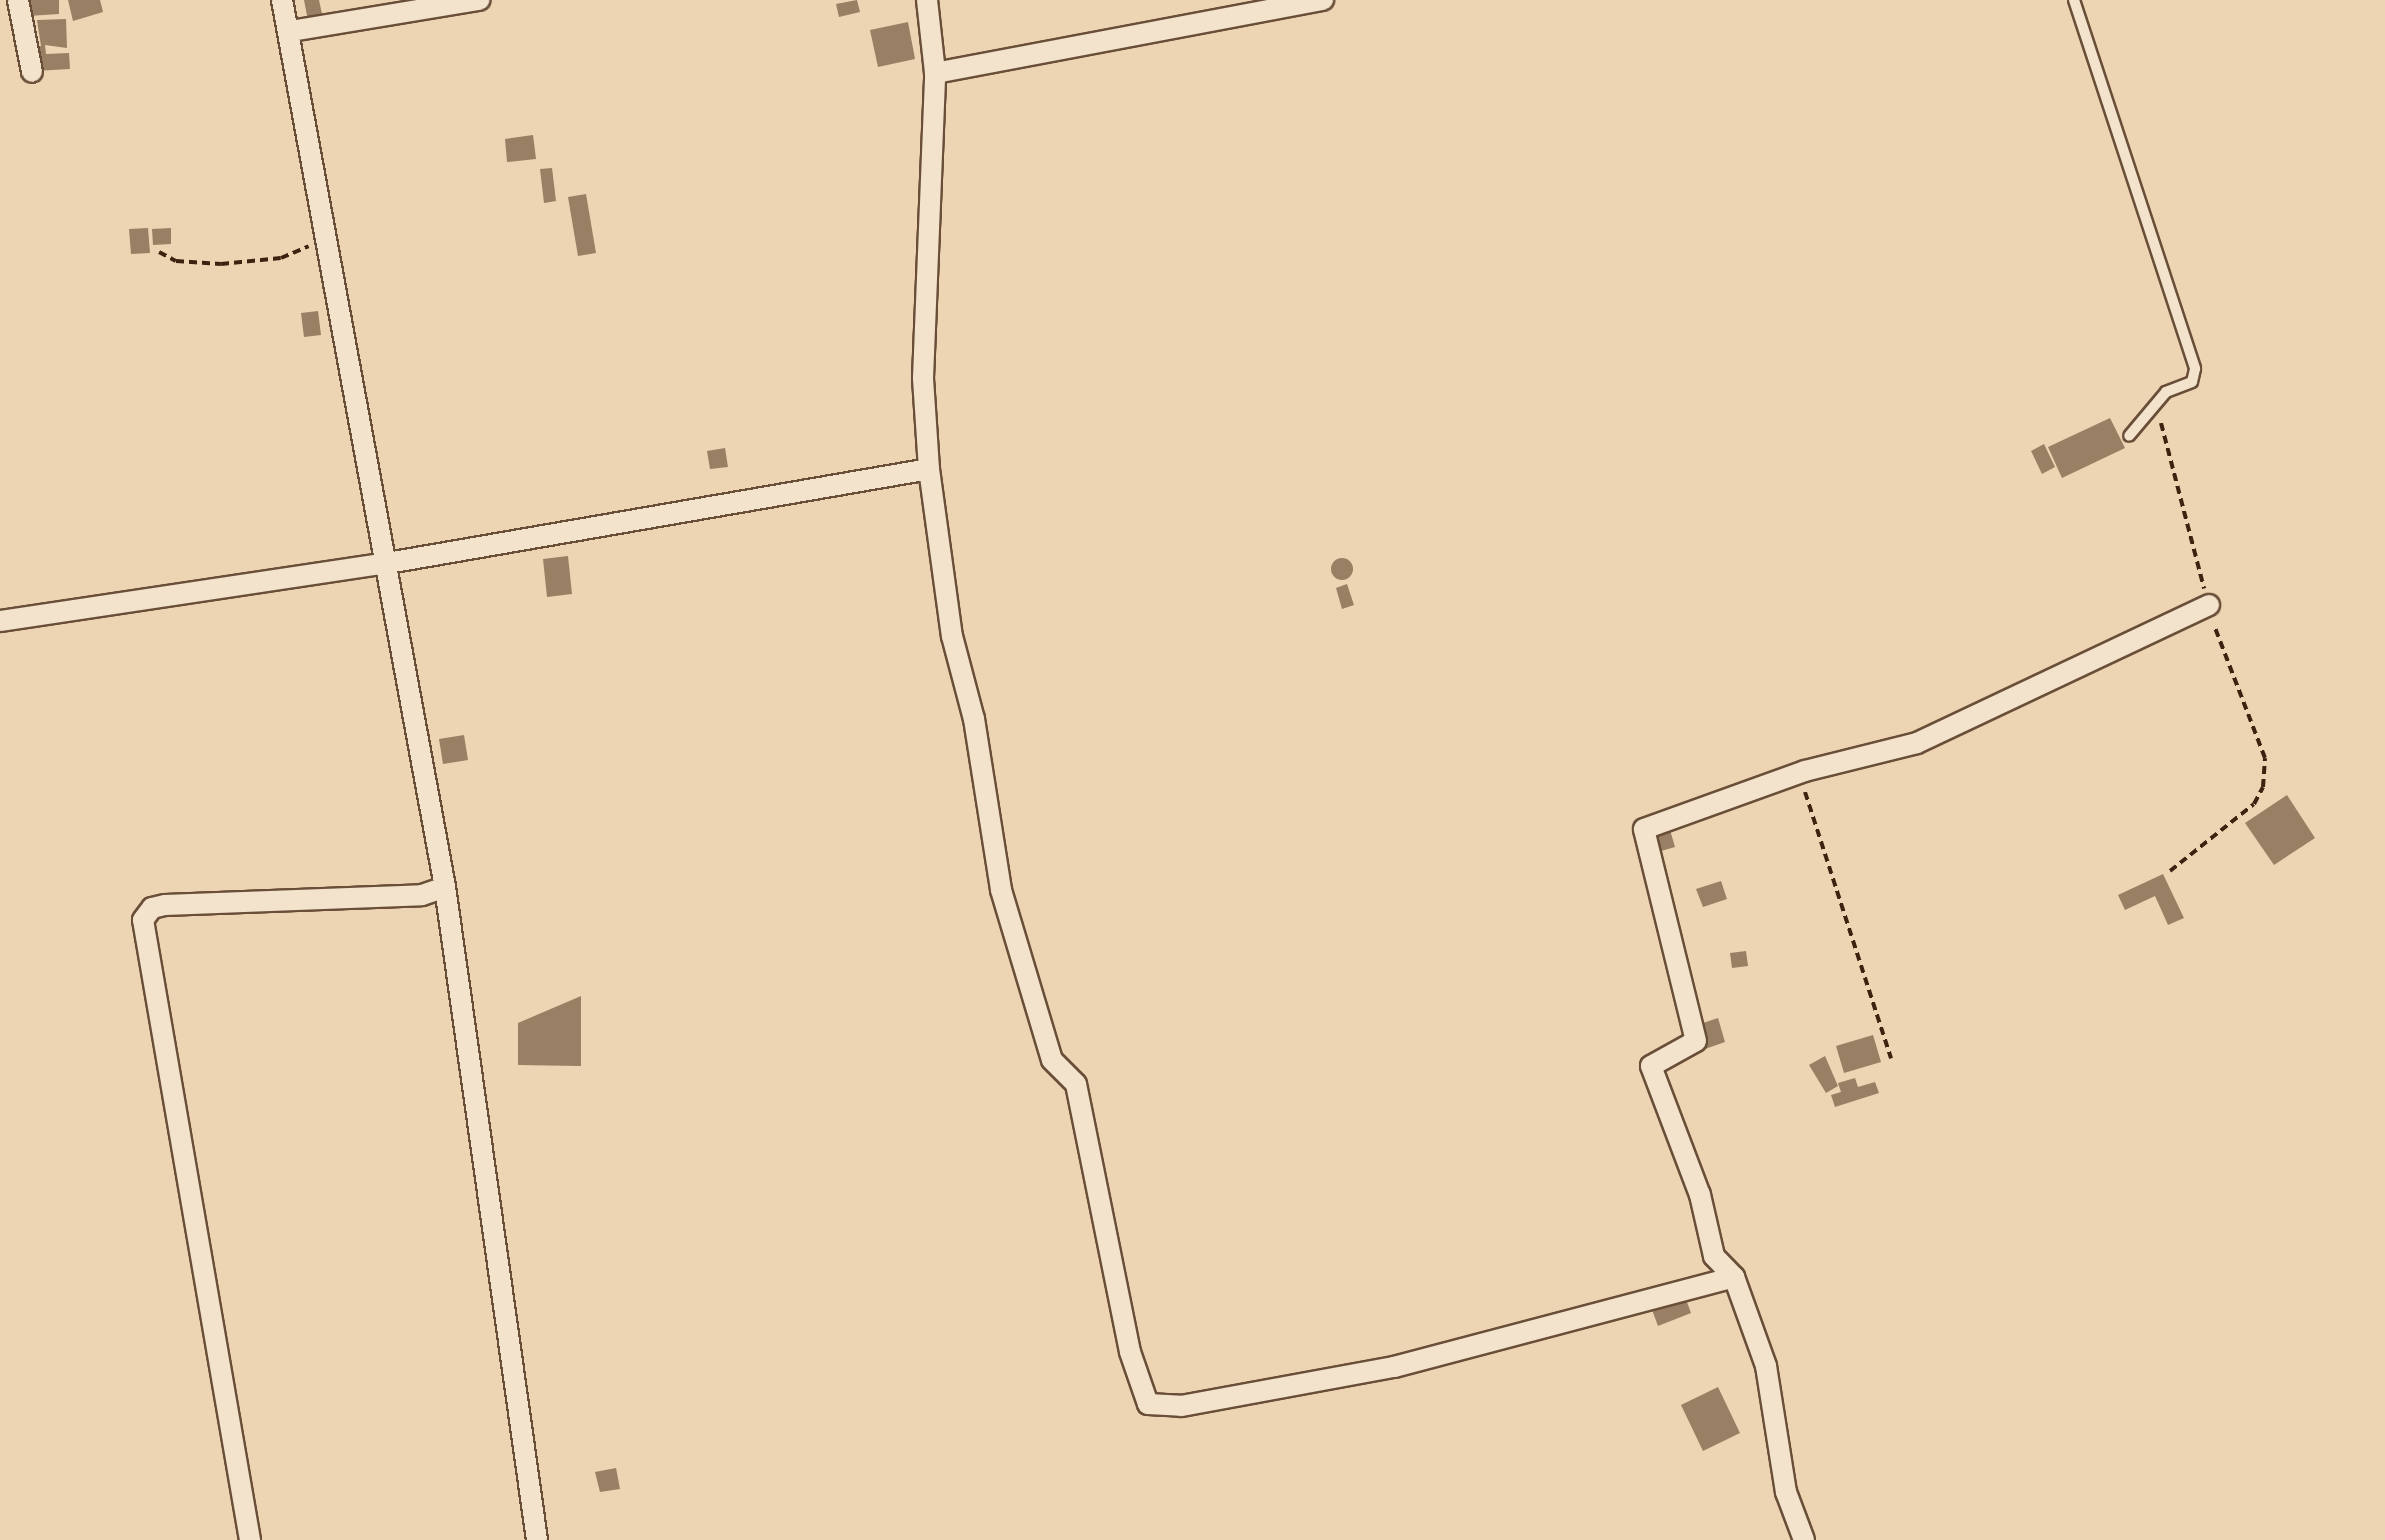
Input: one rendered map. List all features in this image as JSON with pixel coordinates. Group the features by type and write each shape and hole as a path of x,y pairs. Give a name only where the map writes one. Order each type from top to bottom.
{"street":[{"path":"18,0 32,72"},
{"path":"282,0 291,32 382,564 444,886 536,1540"},
{"path":"291,32 479,0"},
{"path":"927,0 934,73 923,378 929,470 952,636 974,719 1002,890 1052,1060 1076,1084 1130,1352 1148,1404 1181,1406 1394,1366 1734,1277"},
{"path":"934,73 1323,0"},
{"path":"0,621 382,564 929,470"},
{"path":"1804,1540 1786,1492 1766,1366 1734,1277 1714,1256 1700,1195 1651,1066 1696,1041 1641,835 1656,823 1799,773 1917,743 2209,605"},
{"path":"250,1540 143,920 152,908 165,905 292,904 422,895 444,886"}],"lane":[{"path":"2074,0 2195,370 2192,382 2166,392 2160,404 2129,436"}],"path":[{"path":"159,252 176,262 253,262 325,239"},
{"path":"2160,404 2162,435 2209,605 2266,768 2254,804 2170,871"},
{"path":"1799,773 1892,1058"}],"building":[{"path":"27,0 59,0 59,14 28,16"},
{"path":"68,0 100,0 103,12 73,21"},
{"path":"304,0 319,0 324,23 309,26"},
{"path":"857,0 860,12 839,17 836,4"},
{"path":"66,19 67,48 45,45 46,54 69,53 70,69 35,71 33,47 41,46 37,20"},
{"path":"908,22 915,59 878,67 870,30"},
{"path":"533,135 536,159 507,162 505,139"},
{"path":"552,168 556,201 544,203 540,169"},
{"path":"586,194 596,253 578,256 568,197"},
{"path":"148,228 150,253 131,254 129,229"},
{"path":"171,228 171,244 153,245 152,229"},
{"path":"318,311 321,335 304,337 301,313"},
{"path":"2110,418 2125,448 2062,478 2048,447"},
{"path":"2044,444 2055,467 2042,474 2031,451"},
{"path":"725,448 728,467 710,469 707,451"},
{"path":"568,556 572,594 547,597 543,559"},
{"path":"1338,558 1346,558 1353,569 1346,580 1338,580 1331,573 1331,565"},
{"path":"1347,584 1354,605 1342,609 1336,588"},
{"path":"464,735 468,760 443,764 439,739"},
{"path":"2287,795 2315,838 2274,865 2245,823"},
{"path":"1668,823 1675,847 1654,853 1647,829"},
{"path":"2163,874 2184,918 2168,925 2155,896 2125,910 2118,895"},
{"path":"1721,881 1727,899 1703,907 1696,889"},
{"path":"1746,951 1748,966 1732,968 1730,953"},
{"path":"581,996 581,1066 518,1065 518,1023"},
{"path":"1718,1018 1725,1042 1705,1049 1697,1025"},
{"path":"1873,1035 1881,1062 1844,1073 1836,1046"},
{"path":"1825,1056 1838,1086 1826,1093 1809,1065"},
{"path":"1855,1078 1858,1087 1875,1082 1879,1093 1835,1107 1831,1095 1841,1092 1838,1083"},
{"path":"1684,1294 1691,1313 1658,1326 1651,1307"},
{"path":"1718,1387 1740,1433 1703,1451 1681,1405"},
{"path":"616,1468 620,1489 600,1492 595,1472"}]}
